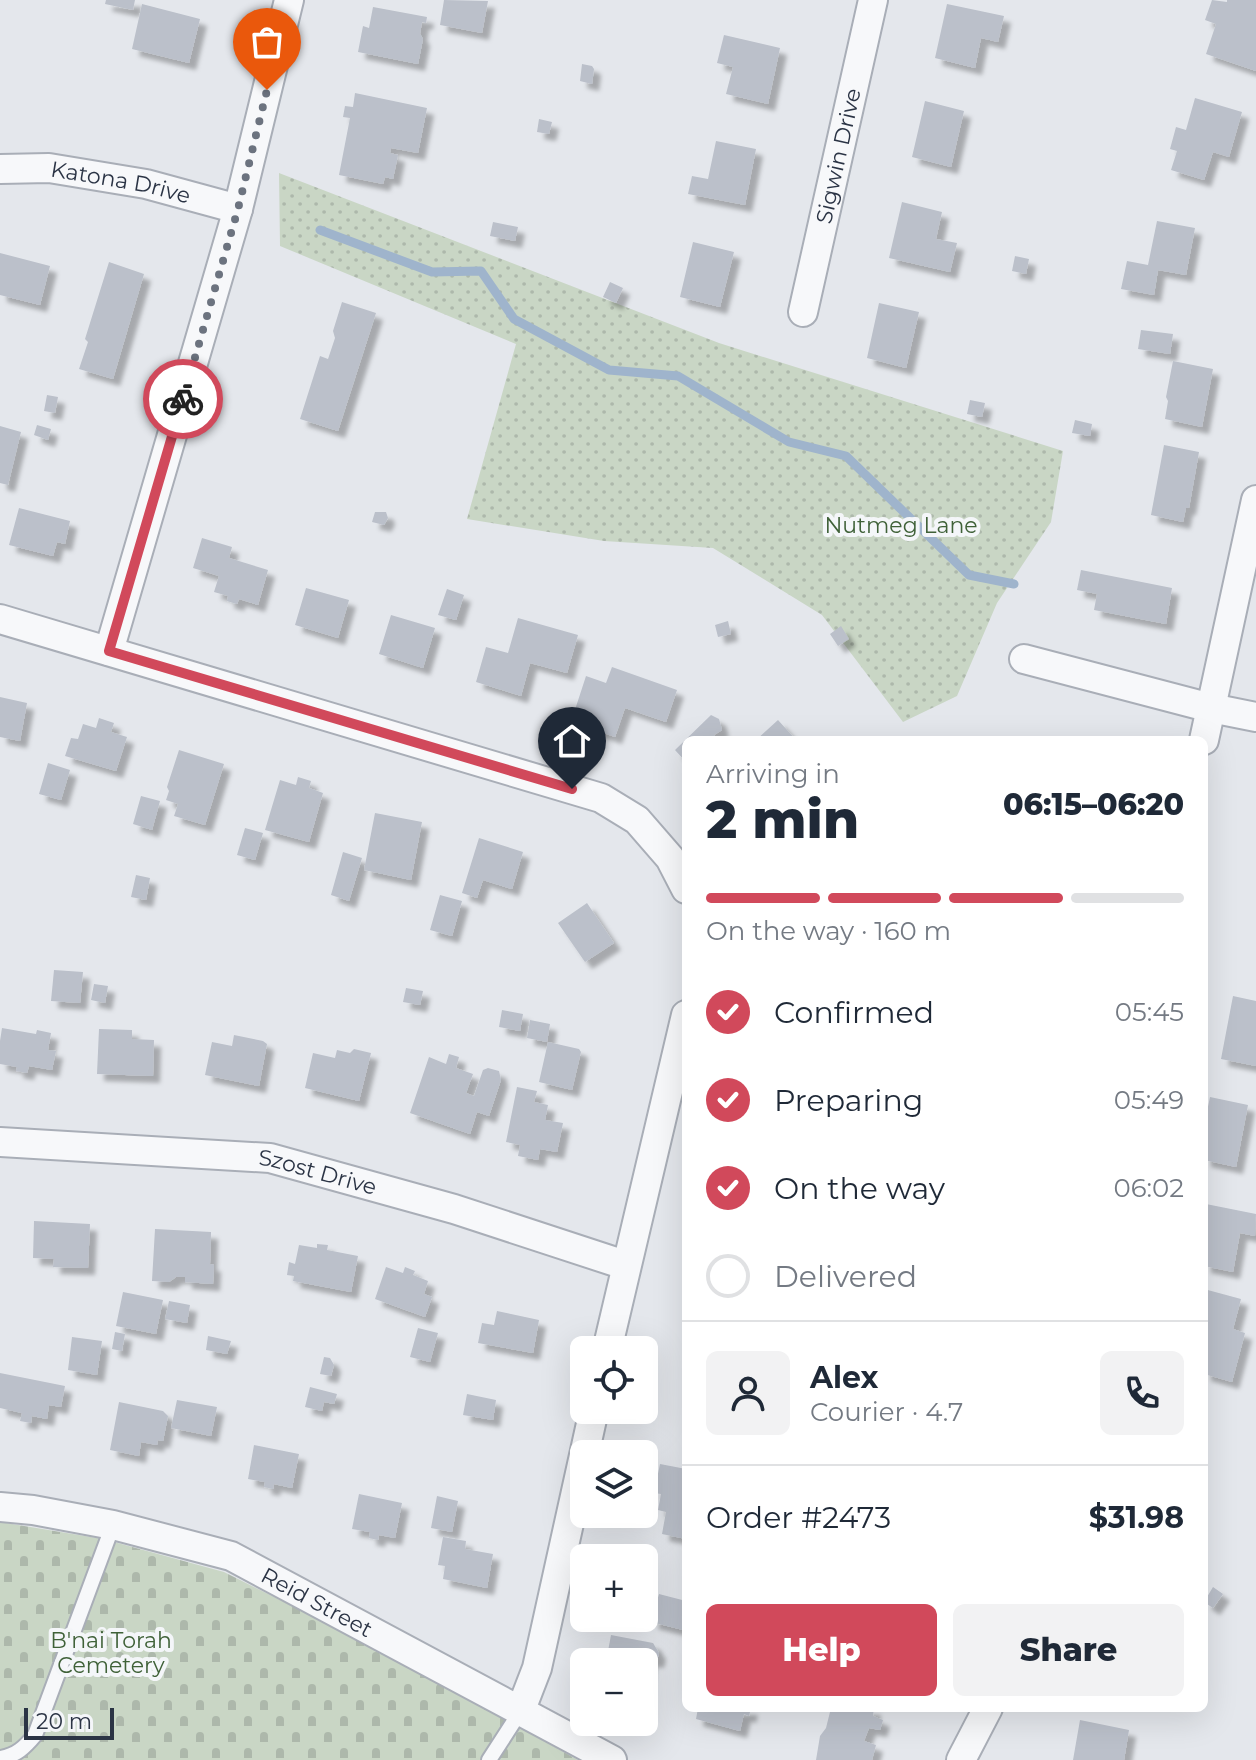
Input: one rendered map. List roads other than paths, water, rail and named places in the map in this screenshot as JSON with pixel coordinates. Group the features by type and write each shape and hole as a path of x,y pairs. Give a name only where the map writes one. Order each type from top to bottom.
{"street":[{"path":"109,651 238,209 289,0"},
{"name":"Sigwin Drive","path":"803,312 873,0"},
{"name":"Katona Drive","path":"0,169 49,168 146,184 238,209"},
{"path":"1205,736 1256,500"},
{"path":"0,619 601,798 637,820 670,858 682,881"},
{"path":"1024,659 1256,717"},
{"path":"610,1336 682,1031"},
{"name":"Szost Drive","path":"0,1142 270,1158 454,1209 625,1265"},
{"path":"520,1712 537,1668 591,1424"},
{"name":"Reid Street","path":"0,1507 113,1525 231,1556 612,1760"},
{"path":"961,1760 986,1712"}],"lane":[{"path":"0,1758 20,1751 35,1735 113,1525"},
{"path":"489,1760 520,1712"}],"waterway":[{"path":"320,230 432,272 481,271 514,319 609,370 678,376 789,442 846,456 969,575 1014,584"}],"park label":[{"name":"Nutmeg Lane","path":"901,525"},
{"name":"B'nai Torah Cemetery","path":"111,1652"}]}
